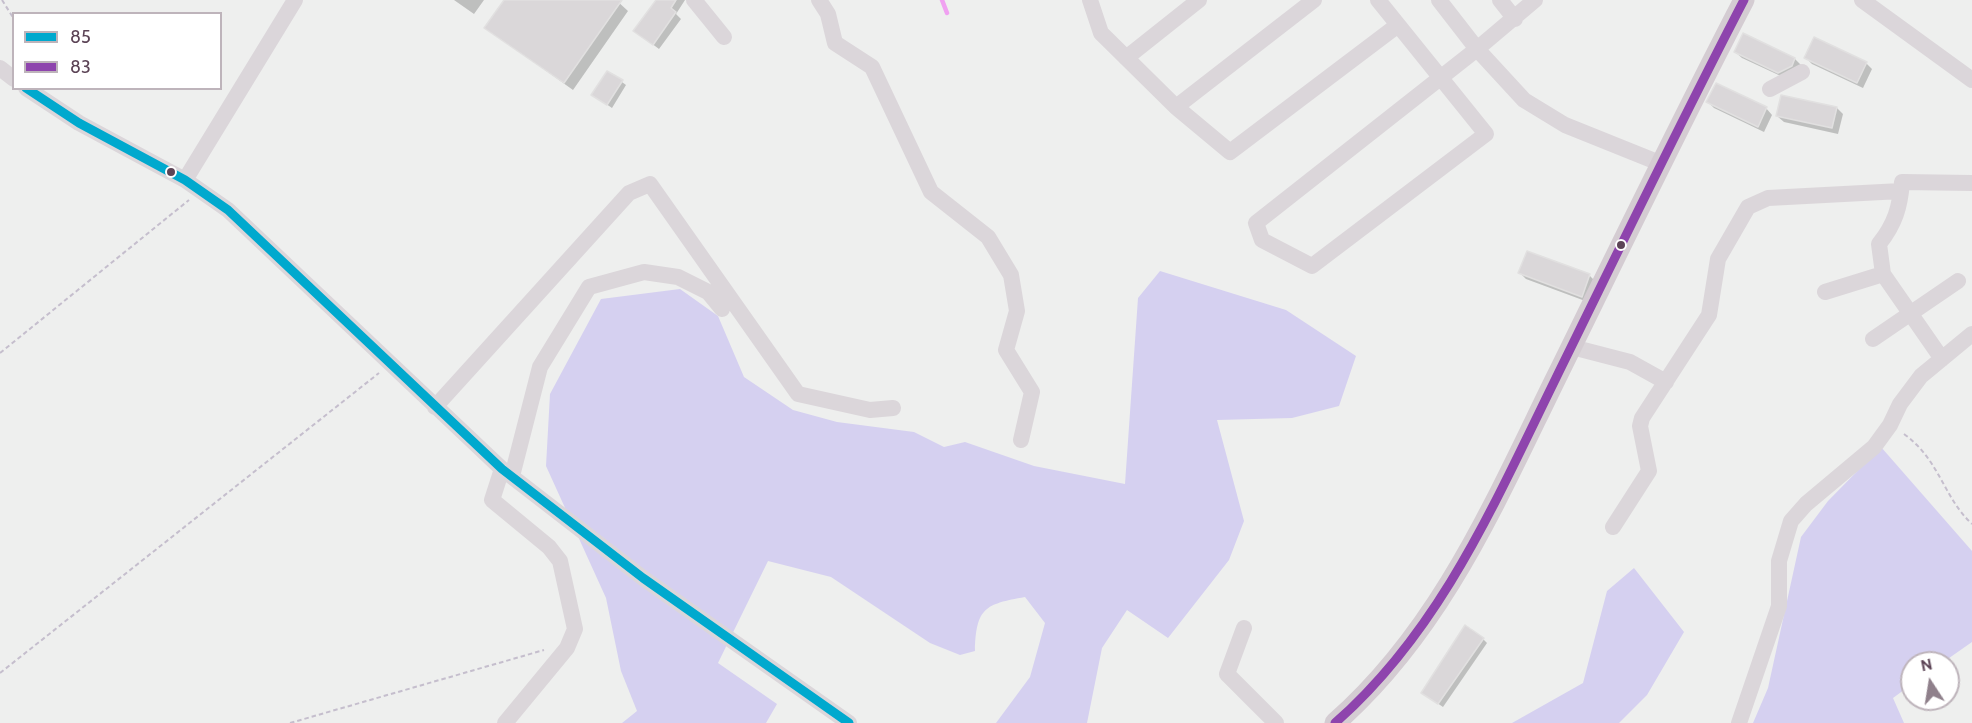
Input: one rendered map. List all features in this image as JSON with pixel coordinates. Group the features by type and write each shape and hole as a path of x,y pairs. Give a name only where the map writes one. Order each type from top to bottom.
{"main road":[{"path":"1335,723 1390,668 1451,584 1476,539 1744,0"}],"street":[{"path":"185,180 295,0"},
{"path":"694,0 724,37"},
{"path":"819,0 828,14 835,43 872,66 931,192 988,237 1011,275 1017,311 1006,350 1032,392 1021,440"},
{"path":"1090,0 1101,33 1176,107 1230,152 1398,25"},
{"path":"1126,57 1199,0"},
{"path":"1176,107 1314,0"},
{"path":"1378,0 1441,77 1486,134 1312,266 1262,240 1256,223 1441,77 1515,19 1535,0"},
{"path":"1439,0 1477,49 1524,100 1565,125 1662,164"},
{"path":"1500,0 1515,19"},
{"path":"1862,0 1972,80"},
{"path":"0,68 12,77"},
{"path":"1770,89 1802,72"},
{"path":"30,90 79,123 185,180 228,210 507,473 643,578 849,723"},
{"path":"1942,359 1883,274 1879,244 1892,228 1902,182 1972,183"},
{"path":"435,407 629,193 650,184 798,394 870,410 893,408"},
{"path":"1613,527 1649,471 1640,426 1642,418 1709,315 1718,259 1749,207 1768,198 1901,191"},
{"path":"505,723 569,643 575,629 560,561 549,547 492,500 507,473 540,367 589,287 644,272 678,277 708,292 722,309"},
{"path":"1825,292 1883,274"},
{"path":"1873,339 1958,281"},
{"path":"1739,723 1779,606 1779,561 1791,521 1806,504 1874,447 1890,425 1900,404 1921,376 1972,334"},
{"path":"1572,347 1630,362 1666,382"},
{"path":"1244,628 1227,674 1276,723"}],"path":[{"path":"2,0 12,16"},
{"path":"0,353 201,191"},
{"path":"0,673 390,365"},
{"path":"1890,425 1917,444 1931,460 1972,524"},
{"path":"290,723 569,643"}],"shaded area":[{"path":"1160,271 1286,310 1356,356 1339,406 1292,418 1217,420 1244,521 1229,560 1168,638 1127,610 1102,648 1087,723 996,723 1030,677 1045,623 1025,597 1000,602 985,610 978,625 975,651 960,655 930,643 831,577 768,561 718,663 777,704 766,723 622,723 637,711 621,671 606,598 546,466 550,394 601,299 680,289 718,316 744,377 793,410 837,422 914,432 944,447 965,442 1034,466 1125,484 1138,298"},
{"path":"1881,447 1972,551 1972,642 1959,651 1900,651 1900,693 1893,698 1904,723 1753,723 1768,688 1801,537 1828,501"},
{"path":"1634,568 1684,632 1647,695 1619,723 1512,723 1583,683 1607,591"}],"building":[{"path":"504,0 622,0 564,83 484,28"},
{"path":"656,0 676,0 671,8 676,12 653,45 633,31"},
{"path":"1743,33 1795,58 1792,66 1778,73 1734,52"},
{"path":"1814,37 1867,62 1857,83 1804,58"},
{"path":"607,71 623,80 607,105 591,95"},
{"path":"1716,83 1767,107 1758,127 1706,102"},
{"path":"1781,95 1837,107 1832,128 1776,116"},
{"path":"1527,251 1590,274 1582,297 1518,273"},
{"path":"1465,625 1484,638 1438,704 1421,693"}],"waterway":[{"path":"942,0 947,13"}],"transit line":[{"name":"83","path":"1335,723 1372,687 1406,647 1462,562 1511,471 1672,141 1744,0"},
{"name":"85","path":"29,90 79,123 185,180 228,210 502,469 643,578 849,723"}]}
